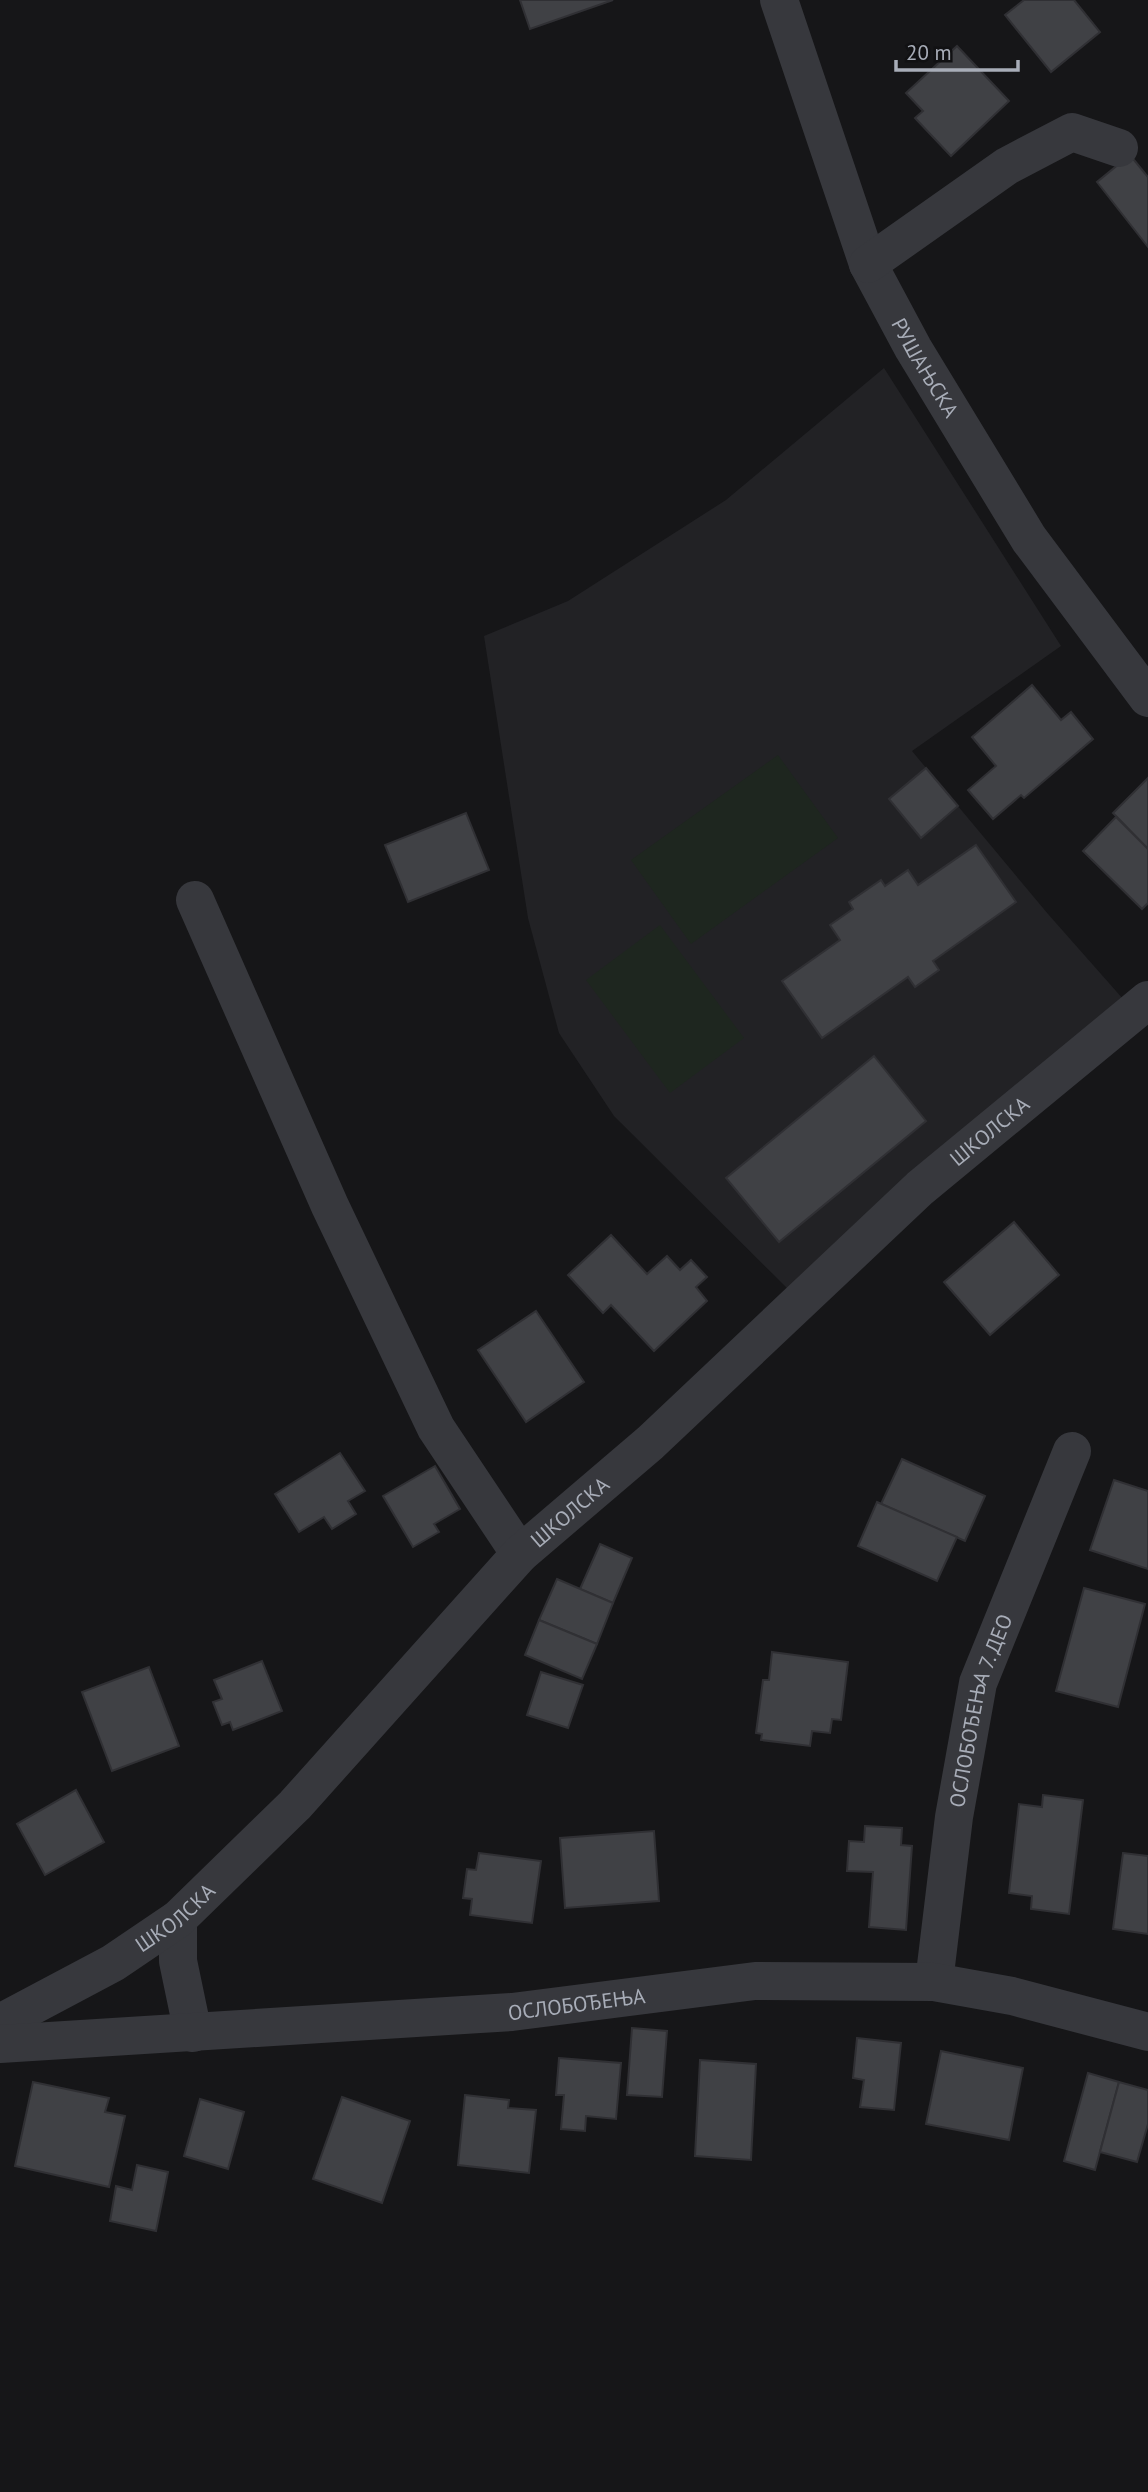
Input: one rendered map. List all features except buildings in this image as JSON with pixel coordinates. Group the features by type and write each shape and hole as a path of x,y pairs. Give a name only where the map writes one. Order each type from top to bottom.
{"street":[{"name":"РУШАЊСКА","path":"779,0 868,264 913,348 1030,539 1148,698"},
{"path":"868,264 1007,166 1072,132 1119,148"},
{"path":"195,900 330,1206 436,1428 520,1554"},
{"name":"ШКОЛСКА","path":"0,2024 113,1963 178,1919 295,1805 520,1554 650,1443 920,1188 1148,1000"},
{"name":"ОСЛОБОЂЕЊА 7. ДЕО","path":"934,1982 954,1818 978,1683 1072,1451"},
{"path":"178,1919 178,1961 193,2033"},
{"name":"ОСЛОБОЂЕЊА","path":"0,2044 512,2012 755,1982 934,1982 1012,1996 1148,2032"}],"shaded area":[{"path":"884,368 1061,646 912,751 1048,914 1131,1008 788,1289 614,1116 559,1033 528,918 484,636 568,601 726,500"},
{"path":"778,755 838,838 691,944 631,860"},
{"path":"660,925 744,1038 670,1093 586,980"}]}
